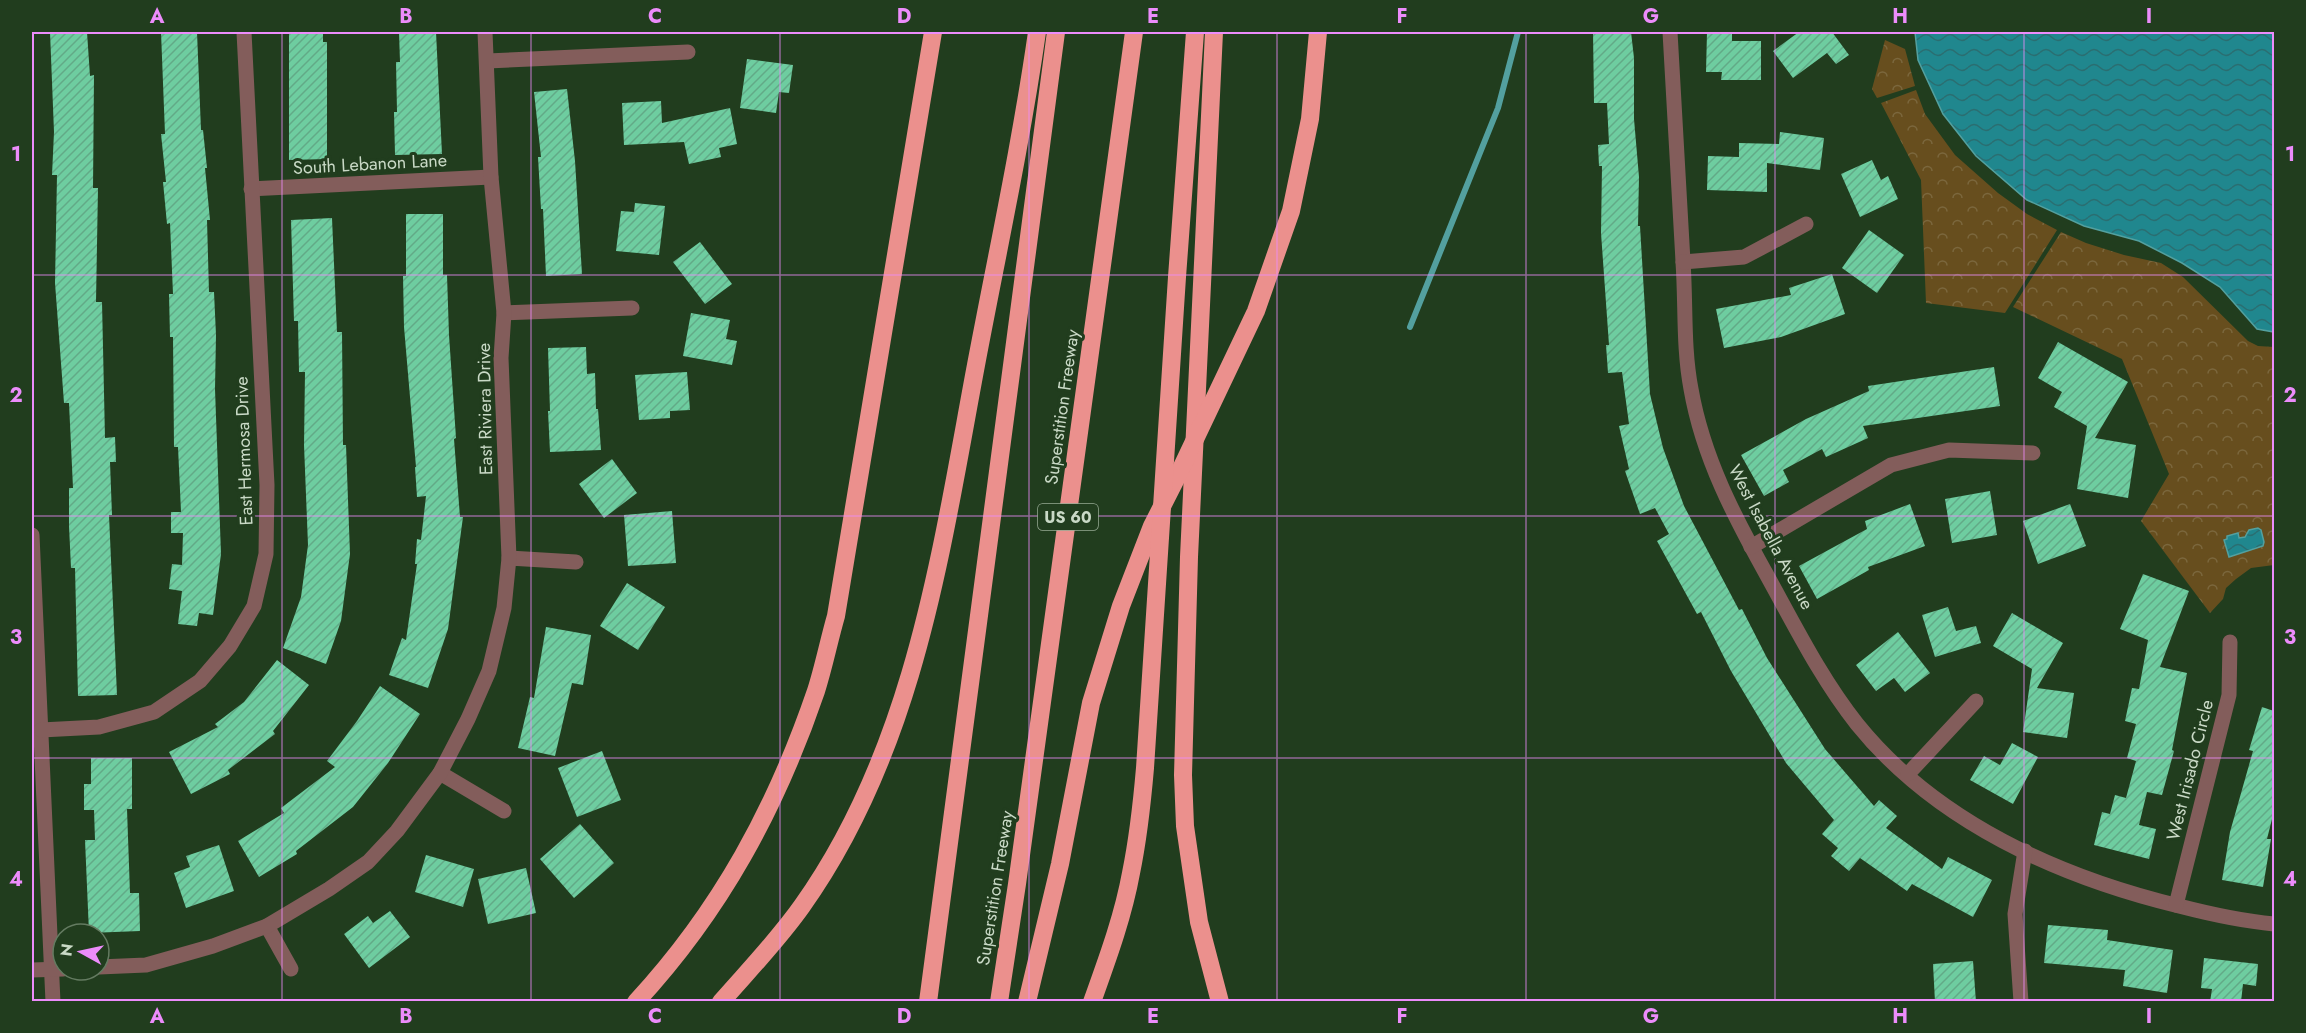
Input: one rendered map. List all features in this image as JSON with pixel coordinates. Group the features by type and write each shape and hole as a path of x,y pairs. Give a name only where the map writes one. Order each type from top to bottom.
{"highway":[{"path":"636,1002 677,953 721,893 757,833 787,768 816,689 836,616 933,32"},
{"path":"721,1002 802,906 834,855 878,766 913,672 930,602 1008,208 1037,32"},
{"path":"928,1002 1056,32"},
{"name":"Superstition Freeway","path":"999,1002 1134,32"},
{"path":"1092,1002 1120,918 1139,829 1196,32"},
{"path":"1214,32 1189,557 1183,775 1185,826 1199,922 1220,1002"},
{"path":"1027,1002 1060,864 1091,703 1121,606 1152,526 1256,311 1291,211 1310,119 1318,32"}],"street":[{"name":"East Hermosa Drive","path":"41,730 99,727 154,712 200,681 230,646 254,606 266,554 267,485 244,32"},
{"name":"East Riviera Drive","path":"111,966 146,965 213,946 267,926 329,889 368,862 397,831 440,773 468,719 489,671 504,609 509,558 501,358 504,313 491,177 485,32"},
{"name":"West Isabella Avenue","path":"1670,32 1683,262 1684,336 1690,388 1700,429 1714,474 1751,547 1835,692 1858,724 1908,774 1934,799 1965,820 2069,871 2142,897 2210,914 2274,924"},
{"path":"487,61 688,52"},
{"name":"South Lebanon Lane","path":"251,189 491,177"},
{"path":"1683,262 1744,257 1806,224"},
{"path":"504,313 632,308"},
{"path":"1751,547 1891,465 1949,450 2033,453"},
{"path":"32,535 41,730 54,922"},
{"path":"509,558 576,562"},
{"name":"West Irisado Circle","path":"2176,905 2229,695 2230,642"},
{"path":"1908,774 1976,701"},
{"path":"440,773 504,812"},
{"path":"2021,1002 2015,914 2025,851"},
{"path":"267,926 291,969"},
{"path":"32,970 51,969"},
{"path":"53,1002 55,982"}],"green space":[{"path":"1885,40 1905,49 1915,86 1877,98 1872,89"},
{"path":"1916,90 1925,114 1955,155 1998,193 2027,214 2057,230 2005,313 1926,303 1921,180 1881,103"},
{"path":"2061,232 2124,255 2161,263 2183,277 2248,341 2258,346 2274,347 2274,565 2251,568 2236,579 2226,588 2223,599 2210,613 2141,521 2169,474 2122,359 2013,307"}],"water":[{"path":"1915,32 2274,32 2274,332 2257,329 2220,287 2182,263 2139,241 2084,226 2027,200 1976,156 1943,114 1918,60"},
{"path":"2258,528 2261,530 2263,546 2229,557 2224,540 2227,536 2238,533 2239,538 2245,537 2249,530"}],"building":[{"path":"50,32 87,32 90,76 94,75 93,188 98,188 96,302 102,302 105,438 115,437 116,462 110,462 112,515 109,515 117,695 78,696 75,568 71,568 69,526 69,488 73,488 69,403 64,403 55,283 57,175 52,175 54,132"},
{"path":"161,32 197,32 201,130 203,130 207,168 205,168 210,220 207,220 209,292 214,292 216,335 215,389 221,554 213,615 199,613 197,626 178,624 182,591 169,589 172,564 182,565 183,533 171,533 171,512 181,512 178,447 174,447 173,337 170,337 169,294 173,294 170,223 167,224 163,182 166,182 161,134 165,134"},
{"path":"289,32 323,32 323,42 327,42 327,159 289,160"},
{"path":"399,32 436,32 442,154 395,155 394,112 397,112 396,62 400,62"},
{"path":"1593,32 1631,32 1639,177 1638,226 1640,226 1650,394 1663,448 1684,506 1739,610 1742,609 1767,658 1825,749 1874,806 1879,800 1897,816 1886,828 1942,869 1948,857 1992,880 1973,917 1912,884 1907,891 1860,858 1849,871 1831,856 1838,848 1822,834 1834,820 1786,763 1731,671 1701,612 1697,614 1657,541 1669,534 1655,508 1640,514 1625,471 1629,469 1619,426 1629,424 1622,372 1608,373 1606,345 1609,345 1601,233 1602,166 1599,166 1598,145 1609,144 1607,103 1594,103"},
{"path":"1707,32 1732,32 1732,41 1761,41 1761,80 1721,80 1722,72 1706,72"},
{"path":"1799,32 1832,32 1849,55 1836,64 1827,53 1793,78 1773,51"},
{"path":"747,59 793,65 789,93 779,92 776,113 740,108"},
{"path":"567,89 575,161 582,274 546,276 538,157 541,157 534,92"},
{"path":"661,101 662,123 730,108 737,144 719,148 721,157 689,164 684,142 624,145 622,103"},
{"path":"1780,132 1824,138 1820,170 1767,163 1767,192 1707,190 1708,156 1739,157 1739,143 1779,144"},
{"path":"1872,160 1881,180 1888,176 1898,199 1860,217 1841,174"},
{"path":"635,203 665,206 659,255 616,251 621,211 634,212"},
{"path":"406,214 443,214 443,275 447,275 456,438 454,439 460,517 463,517 448,629 428,688 389,675 402,638 406,640 417,564 415,564 417,539 421,540 426,496 417,497 404,327 403,276 406,276"},
{"path":"332,218 337,332 342,332 343,445 346,445 350,554 341,621 326,664 283,648 301,597 308,545 304,445 305,372 299,372 298,321 294,321 291,220"},
{"path":"1869,230 1904,255 1877,293 1842,268"},
{"path":"700,242 732,284 705,304 673,262"},
{"path":"1832,274 1845,314 1781,337 1724,348 1716,309 1791,295 1789,288"},
{"path":"691,313 730,320 726,339 737,341 732,365 683,356"},
{"path":"2058,342 2128,382 2095,438 2136,445 2128,498 2077,489 2087,426 2054,407 2062,392 2038,378"},
{"path":"586,347 587,374 595,373 601,450 550,452 548,348"},
{"path":"1994,367 2000,406 1863,426 1868,438 1826,457 1822,449 1783,470 1789,482 1764,496 1741,455 1806,419 1869,391 1868,386"},
{"path":"687,372 690,410 670,411 670,418 639,420 635,375"},
{"path":"612,459 637,493 604,518 579,484"},
{"path":"1990,491 1997,535 1952,543 1945,499"},
{"path":"1910,504 1925,546 1868,567 1869,570 1817,599 1799,566 1867,529 1865,521"},
{"path":"2070,504 2086,546 2038,564 2023,521"},
{"path":"672,511 676,563 628,566 624,515"},
{"path":"2143,574 2189,591 2160,667 2187,673 2172,750 2174,751 2162,795 2147,792 2139,825 2156,829 2149,859 2094,845 2102,812 2110,814 2115,795 2126,798 2136,761 2127,758 2136,724 2125,721 2132,688 2139,689 2148,640 2120,629"},
{"path":"627,583 665,607 638,650 600,626"},
{"path":"1948,607 1956,631 1976,626 1981,643 1935,657 1922,615"},
{"path":"2012,613 2063,643 2037,688 2074,693 2067,738 2023,732 2032,669 1993,646"},
{"path":"546,627 591,635 583,685 572,683 555,756 518,748 530,697 534,698"},
{"path":"1898,632 1930,673 1905,692 1894,678 1876,691 1856,665"},
{"path":"277,660 309,685 273,731 275,734 228,770 230,774 191,794 169,752 218,727 215,724 244,702"},
{"path":"380,686 420,714 388,763 353,807 296,851 297,854 259,877 238,841 284,813 281,808 335,767 327,761"},
{"path":"2262,707 2274,711 2274,811 2267,839 2271,839 2263,887 2222,880 2230,832 2253,751 2249,750"},
{"path":"2012,743 2038,757 2013,804 1970,780 1984,756 2000,765"},
{"path":"602,751 621,800 577,817 558,768"},
{"path":"91,758 132,758 132,809 127,809 130,893 139,893 140,931 111,932 111,922 89,922 85,840 95,840 94,810 84,810 84,784 91,784"},
{"path":"580,824 614,863 574,898 540,859"},
{"path":"219,845 234,891 186,908 174,873 190,867 186,856"},
{"path":"426,855 474,869 463,907 415,892"},
{"path":"526,868 536,913 488,924 478,879"},
{"path":"390,911 410,937 369,968 344,934 368,916 373,923"},
{"path":"2048,925 2108,930 2107,940 2173,950 2167,993 2123,986 2125,970 2044,963"},
{"path":"2204,958 2258,964 2256,986 2243,984 2241,1002 2210,1002 2212,989 2201,988"},
{"path":"1973,961 1976,1002 1935,1002 1933,964"}],"waterway":[{"path":"1410,327 1498,108 1518,32"}]}
